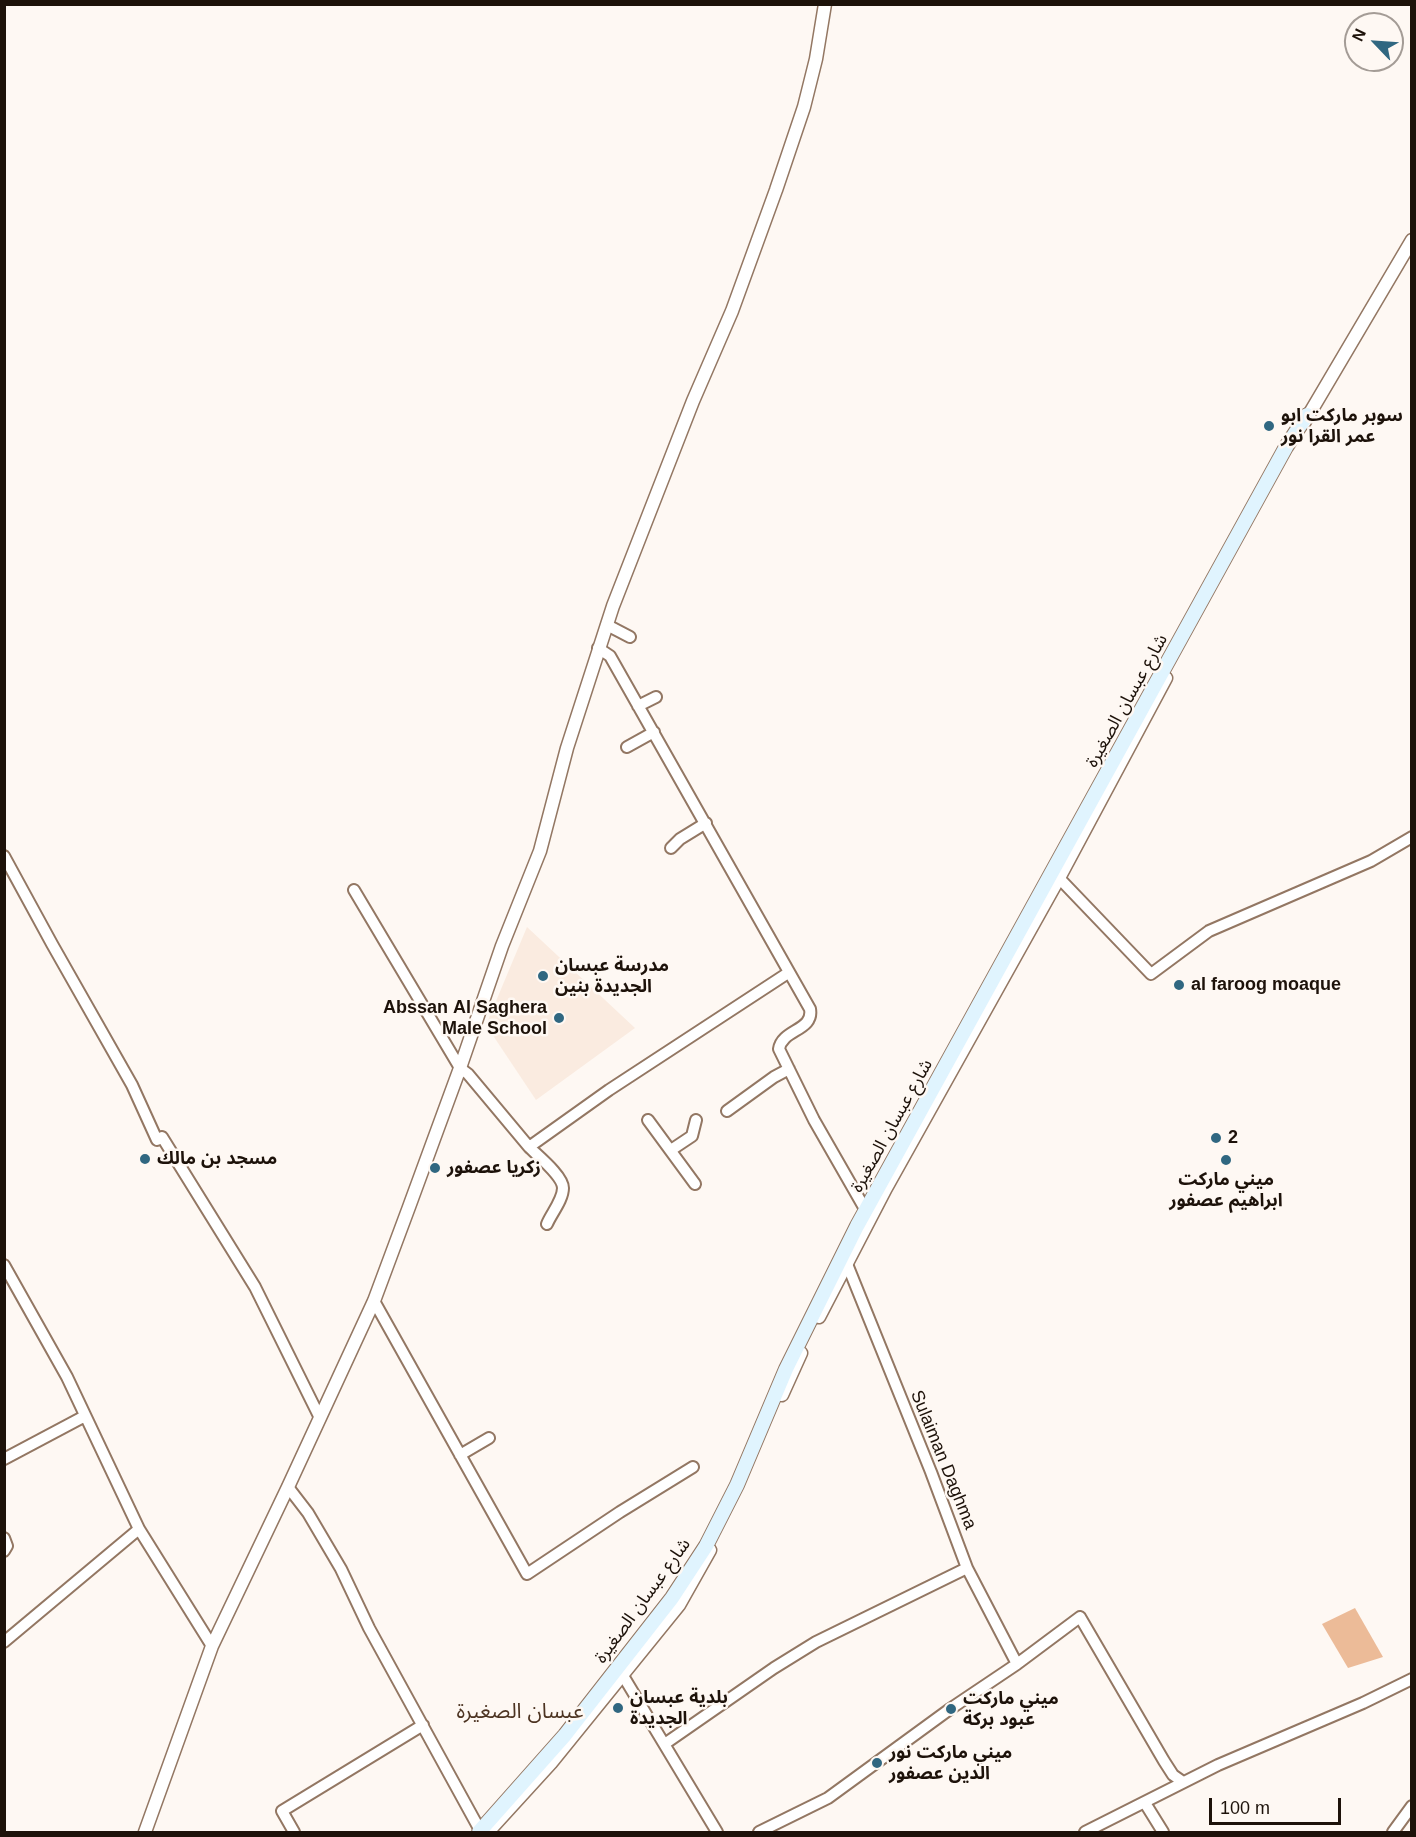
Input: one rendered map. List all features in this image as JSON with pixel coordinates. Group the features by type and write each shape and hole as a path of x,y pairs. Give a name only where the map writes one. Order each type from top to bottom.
{"main road":[{"name":"شارع عبسان الصغيرة","path":"482,1832 566,1735 672,1598 706,1546 737,1485 786,1369 1286,447 1307,415"}],"street":[{"path":"145,1833 212,1646 374,1301 460,1068 502,946 540,851 567,747 606,625 693,401 732,311 776,190 804,106 816,58 825,4"},
{"name":"شارع عبسان الصغيرة","path":"482,1832 551,1763 684,1598 727,1518 806,1341 847,1264 868,1215 886,1188 1059,878 1275,479 1307,415 1412,240"},
{"path":"606,625 630,637"},
{"path":"598,648 610,656 706,823 788,973 806,1001 811,1013 806,1024 784,1038 780,1043 781,1054 814,1120 868,1215"},
{"path":"638,706 656,697"},
{"path":"627,747 654,732"},
{"path":"671,848 680,839 706,823"},
{"path":"1059,878 1151,974 1209,931 1371,861 1412,837"},
{"path":"4,856 132,1085 157,1140 162,1137 255,1287 320,1418"},
{"path":"354,890 460,1068 468,1074 529,1147 561,1181 563,1189 561,1196 547,1224"},
{"path":"529,1147 609,1090 788,973"},
{"path":"727,1111 789,1069"},
{"path":"648,1120 695,1184"},
{"path":"671,1150 692,1136 696,1120"},
{"path":"4,1264 67,1377 139,1529 212,1646"},
{"name":"Sulaiman Daghma","path":"847,1264 937,1487 967,1568 1017,1664"},
{"path":"374,1301 527,1574 693,1467"},
{"path":"4,1459 86,1416"},
{"path":"460,1455 489,1438"},
{"path":"288,1487 308,1513 341,1569 369,1628 482,1832"},
{"path":"4,1642 139,1529"},
{"path":"4,1538 7,1546 4,1551"},
{"path":"666,1743 774,1668 816,1642 967,1568"},
{"path":"759,1833 828,1798 1080,1617 1164,1761 1173,1775 1183,1782"},
{"path":"622,1674 666,1743 717,1833"},
{"path":"1084,1833 1218,1765 1412,1679"},
{"path":"294,1833 282,1811 423,1725"},
{"path":"1145,1803 1163,1833"},
{"path":"1393,1833 1412,1806"}],"shaded area":[{"name":"مدرسة عبسان الجديدة بنين","path":"527,927 635,1028 536,1100 486,1025"},
{"path":"1355,1608 1383,1657 1348,1668 1322,1624"}],"place":[{"name":"سوبر ماركت ابو عمر القرا نور","path":"1269,426"},
{"name":"مدرسة عبسان الجديدة بنين","path":"543,976"},
{"name":"al faroog moaque","path":"1179,985"},
{"name":"Abssan Al Saghera Male School","path":"559,1018"},
{"name":"2","path":"1216,1138"},
{"name":"مسجد بن مالك","path":"145,1159"},
{"name":"ميني ماركت ابراهيم عصفور","path":"1226,1160"},
{"name":"زكريا عصفور","path":"435,1168"},
{"name":"بلدية عبسان الجديدة","path":"618,1708"},
{"name":"ميني ماركت عبود بركة","path":"951,1709"},
{"name":"ميني ماركت نور الدين عصفور","path":"877,1763"}],"district":[{"name":"عبسان الصغيرة","path":"520,1712"}]}
